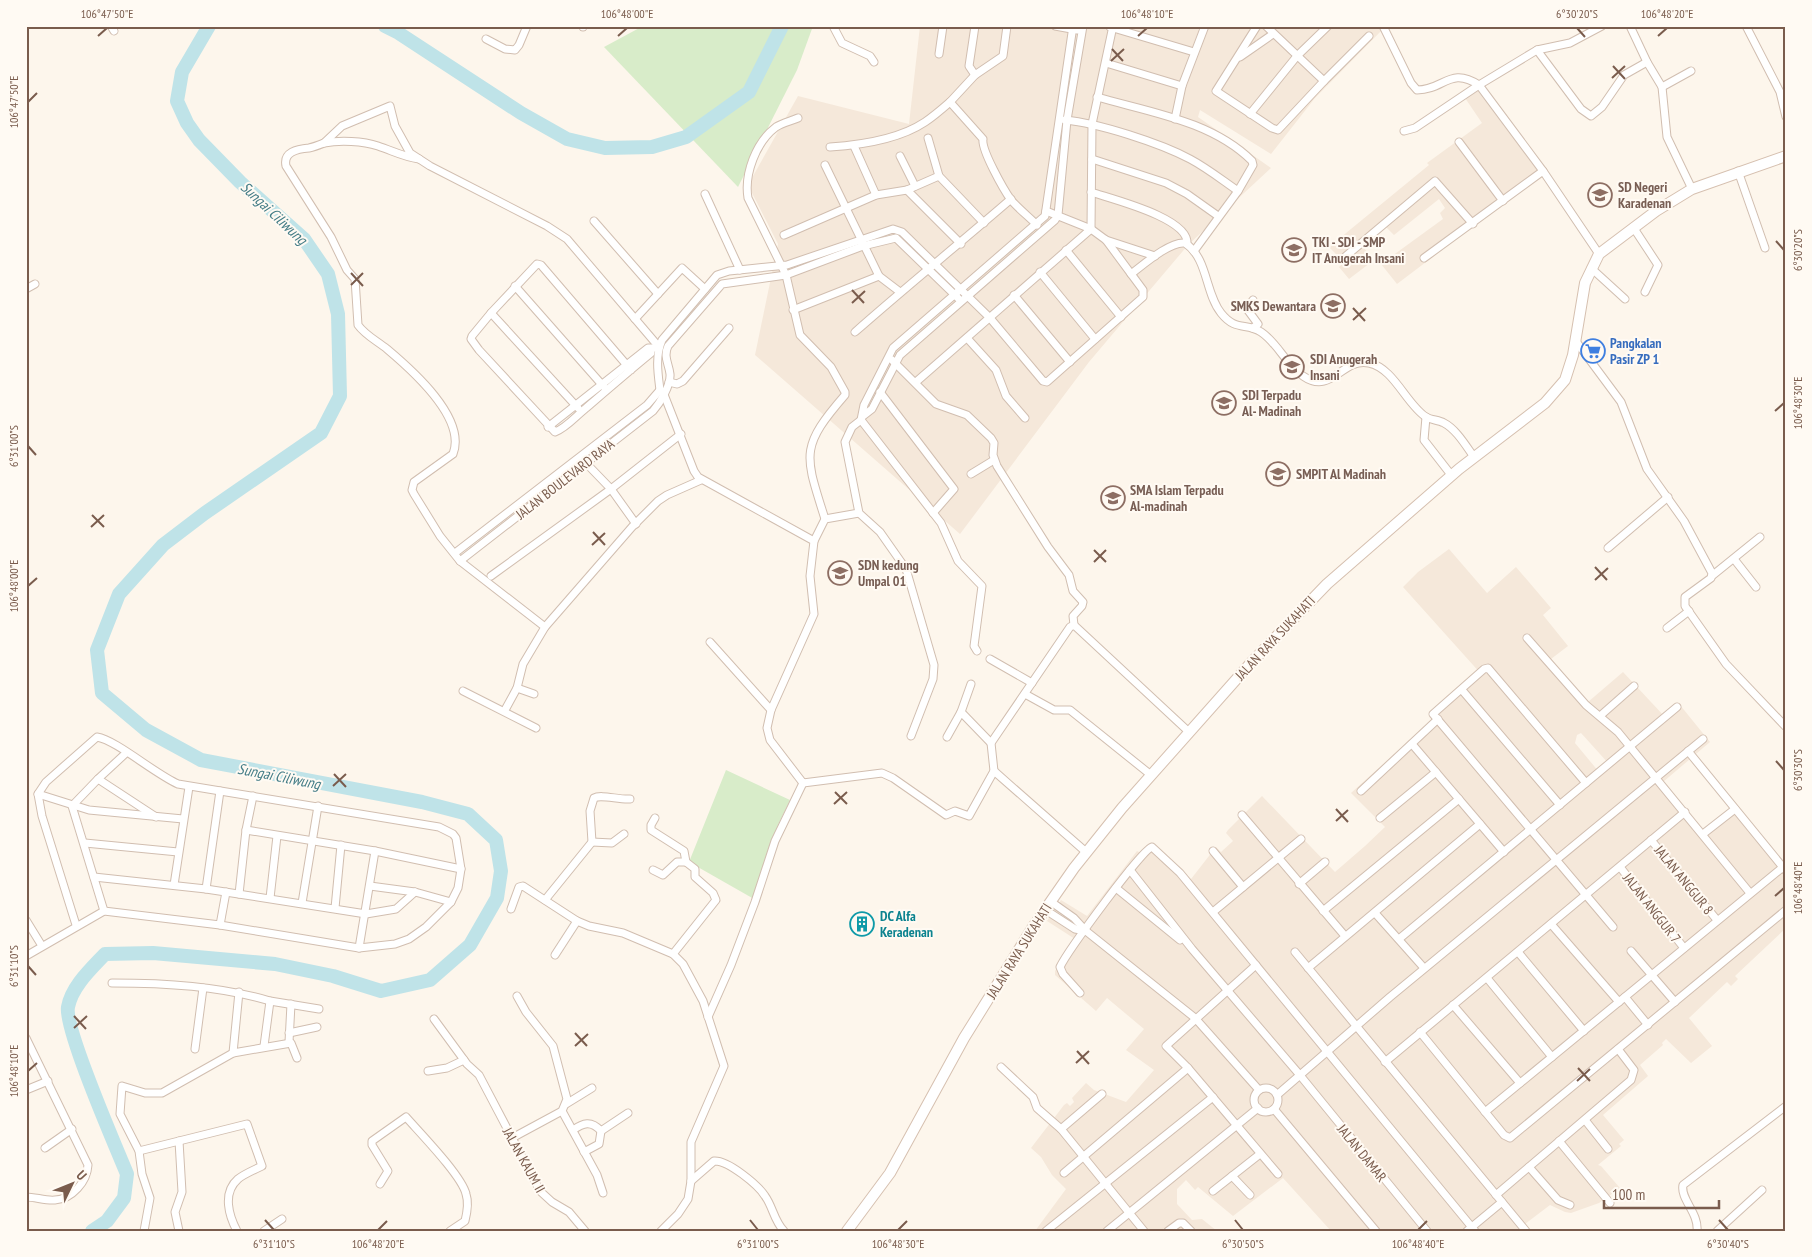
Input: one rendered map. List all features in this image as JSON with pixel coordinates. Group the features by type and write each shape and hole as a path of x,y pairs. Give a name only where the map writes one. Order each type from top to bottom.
{"main road":[{"name":"JALAN RAYA SUKAHATI","path":"847,1231 890,1172 964,1038 1047,905 1086,852 1122,808 1189,732 1324,588 1474,457 1545,403 1566,380 1582,299 1591,268 1599,254 1633,227 1692,189 1786,156"}],"street":[{"path":"486,39 506,49 515,50 520,45 527,26"},
{"path":"833,26 842,44 870,56 874,62"},
{"path":"939,54 943,26"},
{"path":"975,26 969,66 976,75"},
{"path":"830,147 854,146 882,140 924,123 950,102 976,75 1003,56 1007,26"},
{"path":"911,736 933,679 934,665 906,569 880,532 859,514 845,442 852,427 872,409 895,363 907,348 1056,220 1067,120 1082,28 1055,26"},
{"path":"1175,119 1182,86 1205,26"},
{"path":"1256,26 1238,59 1216,91 1278,130 1369,36"},
{"path":"1266,26 1324,81"},
{"path":"1250,114 1297,56 1328,26"},
{"path":"1383,26 1411,83 1417,90 1458,76 1469,78 1479,84 1543,171 1599,254"},
{"path":"1404,131 1415,128 1479,84 1538,50 1570,43 1602,26"},
{"path":"1630,26 1647,62 1662,87 1667,137 1692,189"},
{"path":"1746,26 1780,92 1786,117"},
{"path":"916,382 1091,229 1092,124 1112,27 1194,52"},
{"path":"977,651 974,646 982,586 958,562 943,527 862,418 864,405 893,348 1037,225 1046,212 1058,119 1073,28"},
{"path":"1238,59 1274,34"},
{"path":"1538,50 1581,109 1591,116 1602,107 1624,75 1647,62"},
{"path":"1106,63 1182,86"},
{"path":"1662,87 1691,70"},
{"path":"1097,97 1188,122 1211,133 1251,159 1253,165 1238,191 1194,251"},
{"path":"950,102 983,139 982,144 1011,199 1037,225"},
{"path":"324,143 342,126 390,106 395,126 410,153 547,226 567,239 635,319 655,348 662,391 681,434 694,472 701,480 814,541"},
{"path":"798,118 778,126 766,136 748,174 746,186 748,198 786,275 800,334 831,367 845,394 820,425 811,446 810,470 825,519 814,541 810,576 814,614 772,710 767,728 770,740 803,784"},
{"path":"1058,119 1092,124 1183,155 1238,191"},
{"path":"928,138 939,176 984,223"},
{"path":"1459,142 1503,202"},
{"path":"419,159 408,158 364,144 324,143 290,153 285,157 286,166 331,237 347,270 355,279 358,325 400,361 434,395 452,420 455,448 453,454 420,476 414,482 412,490 440,536 460,561 545,627"},
{"path":"854,146 876,195"},
{"path":"900,156 915,186"},
{"path":"1092,159 1166,183 1187,194 1218,216"},
{"path":"825,164 878,276 900,292"},
{"path":"1424,258 1543,171"},
{"path":"1738,172 1765,248"},
{"path":"784,235 876,195 907,190 939,176"},
{"path":"1346,256 1435,181 1473,224"},
{"path":"907,190 961,244"},
{"path":"1091,192 1168,220 1183,232 1188,240 1187,244"},
{"path":"705,194 740,270"},
{"path":"854,332 900,292 961,244 1011,199"},
{"path":"662,391 669,382 670,375 666,356 668,346 718,287 728,282 786,275 863,246 896,238 964,299 990,318 1043,381 1049,381 1143,297 1142,290 1106,240 1091,229 1046,212"},
{"path":"594,221 658,294"},
{"path":"1633,227 1658,265 1645,292"},
{"path":"655,348 714,278 726,272 782,266 893,228 899,230 936,264 958,293"},
{"path":"1106,240 1155,256"},
{"path":"1131,274 1155,256 1180,243 1187,244 1194,251 1220,312 1235,325 1253,328 1264,334 1299,373 1312,380 1325,382 1357,362 1375,364 1386,373 1426,417 1449,426 1474,457"},
{"path":"1066,250 1121,317"},
{"path":"629,367 541,265 535,265 490,312 471,339 552,431 557,431 607,390 648,348 668,346"},
{"path":"635,319 682,268 709,298"},
{"path":"1591,268 1625,299"},
{"path":"726,272 728,282"},
{"path":"1040,272 1095,339"},
{"path":"793,310 878,276"},
{"path":"26,289 35,284"},
{"path":"515,286 607,390"},
{"path":"1014,295 1070,362"},
{"path":"1253,300 1247,309 1258,324 1253,328"},
{"path":"490,312 581,412"},
{"path":"669,382 677,384 683,381 729,328"},
{"path":"967,338 996,370 1006,396 1025,418"},
{"path":"1575,340 1623,406 1642,458 1684,521 1713,575"},
{"path":"888,355 936,404 967,416 991,438 994,443 994,460 1021,506 1069,574 1073,589 1083,602 1082,606 1073,616 1074,625 1189,732"},
{"path":"548,427 601,384 629,367"},
{"name":"JALAN BOULEVARD RAYA","path":"455,553 647,405 662,391"},
{"name":"JALAN BOULEVARD RAYA","path":"460,561 653,411 662,391"},
{"path":"880,392 954,488 933,513"},
{"path":"1426,417 1424,440 1452,476"},
{"path":"491,576 681,434"},
{"path":"580,457 611,488 636,524"},
{"path":"971,474 994,460"},
{"path":"505,710 517,688 524,664 545,627 636,524 667,495 701,480"},
{"path":"1608,548 1668,497"},
{"path":"825,519 859,514"},
{"path":"1760,537 1685,597 1684,602 1726,664 1785,725"},
{"path":"1734,559 1756,586"},
{"path":"1667,628 1689,611"},
{"path":"991,743 1070,627 1074,625"},
{"path":"1528,638 1586,705 1613,726 1750,893"},
{"path":"710,642 772,710"},
{"path":"990,659 1032,683"},
{"path":"1586,783 1490,669 1484,669 1434,714 1532,828 1613,927"},
{"path":"947,738 961,712 971,684"},
{"path":"1600,716 1634,686"},
{"path":"517,688 534,694"},
{"path":"1462,690 1560,805"},
{"path":"463,691 505,710 536,728"},
{"path":"1025,694 1054,710 1070,710 1151,775"},
{"path":"1399,938 1677,707"},
{"path":"803,784 882,773 893,778 946,815 955,811 967,817 972,814 994,771 991,743 961,712"},
{"path":"1361,791 1438,719"},
{"path":"26,956 104,911 220,926 359,948 395,944 409,939 426,927 451,902 458,888 461,869 456,838 448,830 318,806 189,787 159,775 126,753 97,737 46,782 38,794 42,816 76,926"},
{"path":"1277,1094 1424,968 1558,860 1703,739"},
{"path":"1412,744 1504,852"},
{"path":"1485,1112 1750,893 1784,869 1688,751"},
{"path":"72,806 126,753"},
{"path":"994,771 1086,852"},
{"path":"1380,818 1436,772"},
{"path":"98,779 156,817"},
{"path":"707,1017 752,911 775,840 803,784"},
{"path":"174,885 189,787"},
{"path":"206,889 220,791"},
{"path":"38,794 72,806 183,819"},
{"path":"239,894 246,830 253,796"},
{"path":"545,900 592,842 590,811 594,798 601,796 615,800 630,799"},
{"path":"1323,911 1459,799"},
{"path":"72,806 85,843 104,911"},
{"path":"302,903 318,806"},
{"path":"1703,834 1735,809"},
{"path":"1385,1062 1685,812"},
{"path":"1242,815 1299,884 1346,936"},
{"path":"656,818 651,830 684,851 686,862"},
{"path":"1308,968 1480,824"},
{"path":"246,830 375,851 461,869"},
{"path":"592,842 612,843 624,834"},
{"path":"270,898 277,836"},
{"path":"1213,912 1301,839"},
{"name":"JALAN ANGGUR 8","path":"1651,840 1717,920"},
{"path":"85,843 178,852"},
{"path":"335,908 341,845"},
{"path":"1080,993 1062,974 1060,967 1116,888 1147,849 1152,848 1175,866 1472,1230 1502,1202"},
{"path":"359,948 375,851"},
{"path":"1213,852 1243,887"},
{"path":"653,870 663,875 677,862 686,862 696,869 695,877 714,893 716,900 673,954"},
{"path":"1299,884 1325,862"},
{"name":"JALAN ANGGUR 7","path":"1620,867 1684,948"},
{"path":"1130,870 1192,949"},
{"path":"94,877 206,889 366,914 396,908 415,892"},
{"path":"370,886 415,892 451,902"},
{"path":"511,909 520,886 589,926 631,935 673,954 690,976 703,1001 724,1066 690,1142 691,1180 688,1199 661,1231"},
{"path":"1116,888 1192,949"},
{"path":"220,926 226,892"},
{"path":"1047,905 1074,918 1086,931 1195,1018 1259,1090"},
{"path":"1420,1032 1504,1135 1508,1138 1513,1137 1568,1088 1618,1050 1786,910"},
{"path":"1376,913 1424,968"},
{"path":"26,920 42,946"},
{"path":"555,955 578,921"},
{"path":"1551,924 1648,1025"},
{"name":"JALAN DAMAR","path":"1192,949 1299,1074 1427,1231"},
{"path":"1631,951 1675,1002"},
{"path":"1295,952 1526,1231"},
{"path":"1518,952 1584,1031"},
{"path":"1256,964 1226,989 1166,1046 1188,1068 1278,1174"},
{"path":"1487,978 1552,1058"},
{"path":"112,983 162,983 239,992 270,1001 319,1009"},
{"path":"195,1049 203,988"},
{"path":"234,1053 239,992"},
{"path":"517,996 526,1012 553,1046 567,1099 564,1107 572,1130 597,1176 603,1193"},
{"path":"264,1046 270,1001"},
{"path":"291,1004 289,1042 292,1044 298,1058"},
{"path":"1453,1005 1520,1083"},
{"name":"JALAN KAUM II","path":"434,1019 464,1060 479,1075 540,1191 552,1202 569,1212 585,1231"},
{"path":"290,1033 317,1027"},
{"path":"26,1038 88,1165 85,1180 70,1195 60,1199 26,1197"},
{"path":"144,1231 150,1198 142,1174 139,1151 120,1114 122,1086 145,1093 162,1093 234,1053 289,1042"},
{"path":"1496,1195 1584,1120 1634,1074 1634,1070 1618,1050"},
{"path":"428,1071 448,1068 464,1060"},
{"path":"1001,1067 1033,1097 1037,1108 1061,1129 1084,1155 1144,1231"},
{"path":"1064,1173 1188,1068"},
{"path":"26,1090 48,1081"},
{"path":"512,1138 592,1088"},
{"path":"1259,1090 1269,1088 1277,1094 1278,1100 1274,1109"},
{"path":"1259,1090 1254,1101 1258,1108 1262,1111 1274,1109"},
{"path":"1061,1129 1102,1094"},
{"path":"1046,1231 1213,1097"},
{"path":"1697,1231 1695,1215 1684,1196 1683,1185 1786,1106"},
{"path":"1107,1231 1258,1108"},
{"path":"1274,1109 1376,1231"},
{"path":"584,1152 599,1144 601,1132 628,1113"},
{"path":"380,1184 388,1171 372,1145 372,1141 406,1117 456,1176 466,1193 467,1213 465,1221 450,1231"},
{"path":"1584,1120 1608,1149"},
{"path":"572,1130 584,1122 601,1132"},
{"path":"139,1151 247,1124 262,1166 238,1179 232,1186 228,1206 237,1231"},
{"path":"45,1148 72,1129"},
{"path":"179,1140 182,1192 175,1212 179,1231"},
{"path":"1559,1141 1610,1203"},
{"path":"1213,1191 1260,1154"},
{"path":"691,1180 714,1160 723,1163 753,1183 765,1196 777,1224 784,1231"},
{"path":"1529,1167 1558,1200 1570,1205"},
{"path":"1232,1176 1250,1195"},
{"path":"1717,1231 1762,1190"},
{"path":"264,1231 282,1220"},
{"path":"1168,1231 1179,1223 1183,1223 1190,1231"}],"shaded area":[{"path":"920,26 1386,26 1315,98 1271,154 1200,110 1198,117 1271,168 1188,245 1089,362 960,534 755,355 778,244 748,185 798,96 909,124"},
{"path":"1477,90 1541,175 1397,284 1381,264 1443,219 1440,213 1445,208 1439,199 1394,235 1385,226 1362,246 1374,260 1349,279 1339,267 1344,262 1329,247 1429,165 1427,163 1482,123 1465,98"},
{"path":"1449,549 1487,593 1516,567 1551,608 1543,615 1568,646 1551,659 1588,702 1623,672 1665,717 1680,705 1710,742 1663,782 1704,833 1738,808 1782,862 1786,859 1786,928 1735,976 1738,979 1731,986 1727,982 1689,1018 1712,1046 1691,1063 1666,1039 1662,1043 1663,1045 1640,1065 1648,1076 1603,1115 1624,1140 1619,1144 1621,1146 1598,1165 1620,1188 1599,1203 1571,1213 1550,1205 1525,1224 1530,1231 1331,1231 1283,1178 1233,1216 1198,1187 1195,1190 1186,1180 1177,1189 1177,1204 1192,1220 1202,1219 1217,1231 1035,1231 1066,1189 1052,1175 1041,1157 1031,1148 1064,1105 1067,1103 1070,1106 1074,1102 1072,1098 1086,1083 1094,1090 1126,1102 1154,1070 1126,1050 1144,1029 1107,998 1096,1011 1055,975 1055,971 1075,939 1047,921 1061,900 1087,916 1137,851 1141,853 1149,844 1191,879 1216,847 1221,852 1233,841 1226,833 1262,796 1335,872 1365,846 1385,827 1351,793 1482,675 1403,587 1418,572","holes":["1581,733 1609,764 1599,772 1575,743 1577,735"]}],"green space":[{"path":"643,26 813,26 797,70 738,187 604,47"},
{"path":"726,770 790,800 778,825 754,899 689,862"}],"waterway":[{"name":"Sungai Ciliwung","path":"92,1231 107,1221 124,1198 127,1174 82,1062 69,1019 68,1007 78,985 105,954 153,953 275,964 333,976 381,991 430,980 470,945 497,898 501,871 496,840 468,814 422,802 201,760 146,730 102,693 97,650 119,594 163,545 205,513 321,433 340,396 338,314 328,274 304,239 240,182 199,140 187,123 177,101 182,72 209,26"},
{"name":"Sungai Ciliwung","path":"385,26 521,113 567,139 605,148 652,147 686,137 749,92 782,26"}],"place":[{"name":"SD Negeri Karadenan","path":"1600,195"},
{"name":"TKI - SDI - SMP IT Anugerah Insani","path":"1294,250"},
{"name":"SMKS Dewantara","path":"1333,306"},
{"name":"Pangkalan Pasir ZP 1","path":"1593,351"},
{"name":"SDI Anugerah Insani","path":"1292,367"},
{"name":"SDI Terpadu Al- Madinah","path":"1224,403"},
{"name":"SMPIT Al Madinah","path":"1278,474"},
{"name":"SMA Islam Terpadu Al-madinah","path":"1113,498"},
{"name":"SDN kedung Umpal 01","path":"840,573"},
{"name":"DC Alfa Keradenan","path":"862,924"}]}
